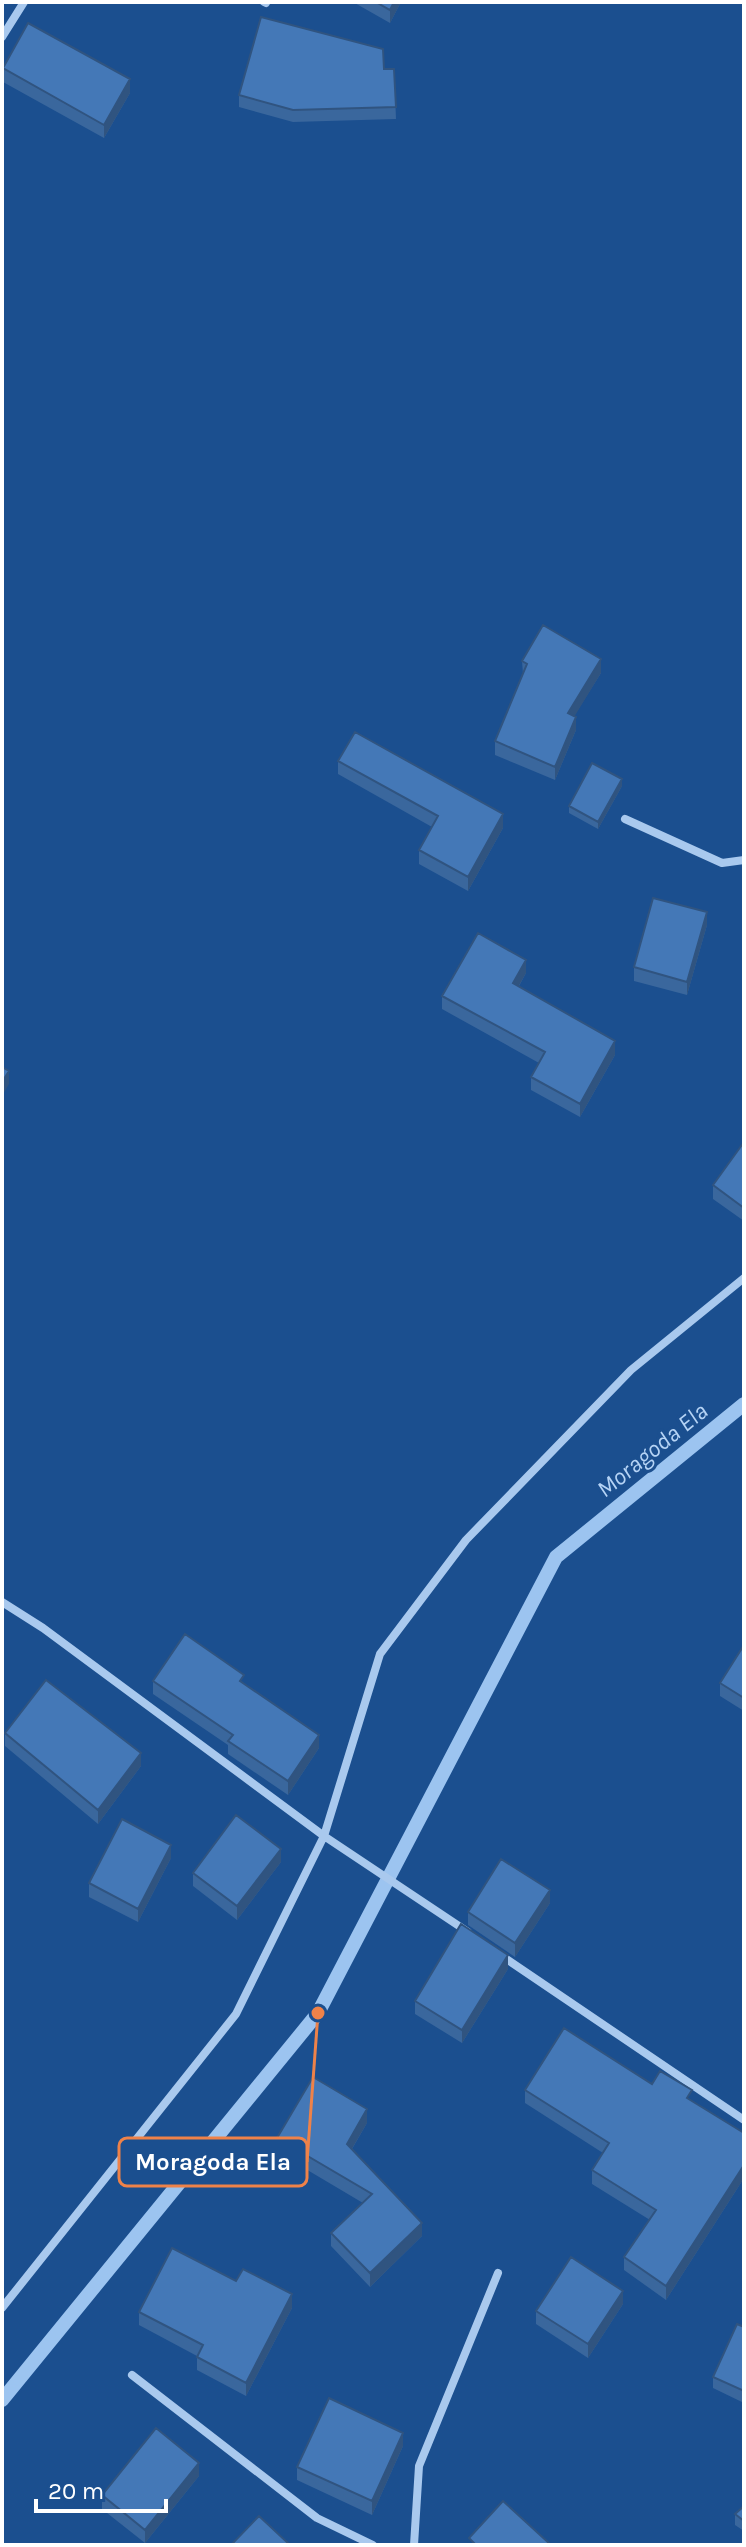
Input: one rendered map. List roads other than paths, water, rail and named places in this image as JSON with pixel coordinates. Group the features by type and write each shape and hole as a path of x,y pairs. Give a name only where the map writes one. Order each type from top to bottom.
{"street":[{"path":"2,37 24,2"},
{"path":"625,819 722,863 744,860"},
{"path":"2,2308 236,2014 324,1836 380,1654 466,1540 631,1370 744,1278"},
{"path":"2,1602 43,1628 324,1836 481,1941"},
{"path":"493,1950 744,2120"},
{"path":"414,2545 419,2466 498,2273"},
{"path":"132,2375 317,2518 373,2545"}],"waterway":[{"name":"Moragoda Ela","path":"2,2400 318,2013 556,1557 744,1404"}],"place":[{"name":"Moragoda Ela","path":"318,2013"}]}
